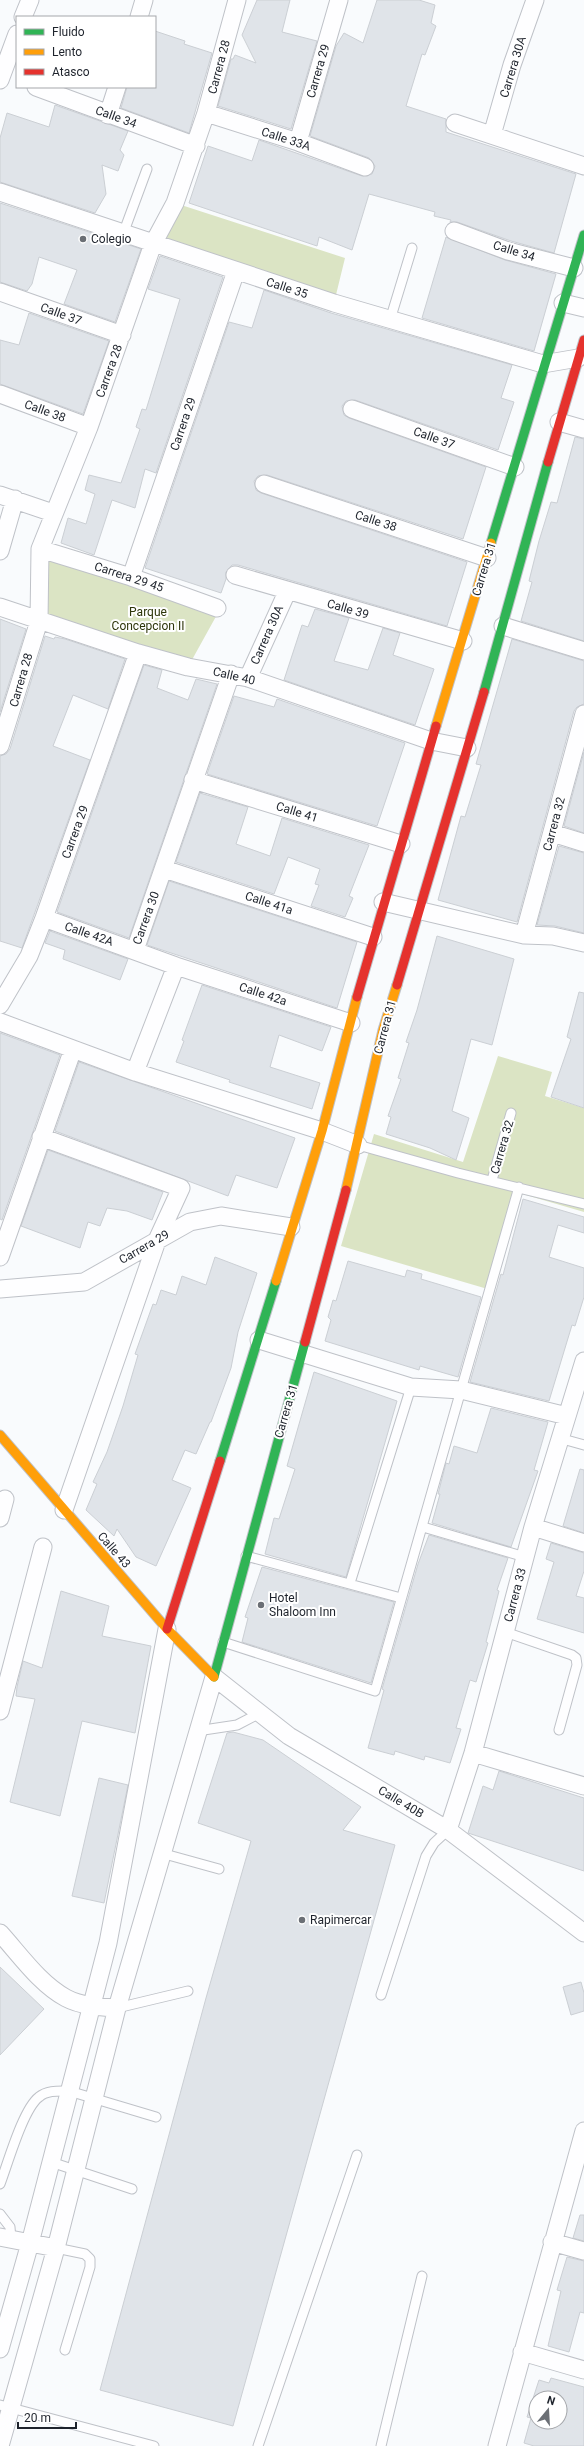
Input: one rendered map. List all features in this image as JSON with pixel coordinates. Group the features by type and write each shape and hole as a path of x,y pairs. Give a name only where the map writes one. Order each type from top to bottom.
{"street":[{"path":"23,16 30,0"},
{"path":"139,16 144,0"},
{"name":"Carrera 28","path":"0,746 6,712 38,621 40,549 89,427 153,244 176,204 206,113 237,0"},
{"name":"Carrera 29","path":"298,142 339,0"},
{"name":"Carrera 30A","path":"492,135 512,65 535,0"},
{"path":"5,77 16,38"},
{"name":"Calle 34","path":"39,88 108,115 196,146"},
{"path":"108,115 117,88"},
{"name":"Calle 33A","path":"206,113 298,142 365,167"},
{"path":"454,124 492,135 584,166"},
{"name":"Calle 35","path":"0,192 153,244 390,320 544,364 578,358"},
{"name":"Calle 34","path":"454,231 508,251 574,268"},
{"name":"Carrera 31","path":"167,1629 259,1340 291,1227 322,1131 373,936 463,641 544,364 584,234"},
{"name":"Carrera 29","path":"131,577 236,271"},
{"name":"Calle 37","path":"0,292 122,335"},
{"path":"564,303 584,308"},
{"name":"Carrera 31","path":"214,1677 245,1556 358,1145 383,1030 421,910 503,626 559,422 584,340"},
{"name":"Calle 38","path":"0,394 89,427"},
{"name":"Calle 37","path":"352,409 515,467"},
{"path":"559,422 584,429"},
{"name":"Calle 38","path":"264,484 487,558"},
{"path":"0,551 7,497 54,513"},
{"name":"Carrera 29 45","path":"40,549 131,577 217,608"},
{"name":"Calle 39","path":"235,575 287,592 463,641"},
{"name":"Carrera 30A","path":"248,678 287,592"},
{"name":"Calle 40","path":"0,607 38,621 138,653 188,667 248,678 432,741 467,748"},
{"path":"503,626 584,651"},
{"name":"Carrera 29","path":"0,1005 29,956 44,918 138,653"},
{"name":"Carrera 30","path":"176,966 135,950 231,674"},
{"name":"Carrera 32","path":"524,935 584,714"},
{"name":"Calle 41","path":"193,780 401,844"},
{"path":"552,834 584,843"},
{"name":"Calle 41a","path":"164,869 373,936"},
{"path":"383,902 524,935 553,936 584,943"},
{"name":"Calle 42A","path":"44,918 135,950"},
{"path":"136,1072 176,966"},
{"name":"Calle 42a","path":"176,966 351,1023"},
{"path":"0,1022 136,1072 322,1131 358,1145"},
{"path":"0,1257 73,1049"},
{"path":"41,1137 181,1188 158,1238 64,1510"},
{"name":"Carrera 29","path":"0,1289 84,1282 158,1238 190,1222 221,1216 291,1227"},
{"path":"259,1340 411,1387 461,1390 567,1416"},
{"name":"Carrera 33","path":"448,1830 473,1753 533,1527 584,1361"},
{"name":"Calle 43","path":"0,1435 167,1629 214,1677"},
{"path":"0,1518 5,1499"},
{"path":"533,1527 584,1543"},
{"path":"0,1711 43,1547"},
{"path":"0,2349 30,2243 68,2091 108,1943 167,1629"},
{"path":"0,2446 5,2407 56,2248 117,2008 161,1853 214,1677"},
{"name":"Calle 40B","path":"214,1677 289,1736 448,1830 584,1933"},
{"path":"473,1753 584,1786"},
{"path":"0,1933 51,1988 67,1998 91,2006 117,2008"},
{"path":"497,2446 552,2242 584,2133"},
{"path":"6,2238 56,2248"},
{"path":"552,2242 584,2251"},
{"path":"522,2352 584,2370"}],"lane":[{"path":"123,234 147,169"},
{"path":"390,320 412,248"},
{"name":"Carrera 32","path":"492,1180 511,1113"},
{"path":"358,1145 584,1204"},
{"path":"223,1642 375,1691 519,1187"},
{"path":"350,1583 411,1387"},
{"path":"560,1438 584,1445"},
{"path":"423,1527 525,1557"},
{"path":"245,1556 350,1583 401,1598"},
{"path":"505,1632 572,1655 576,1658 577,1665 559,1730"},
{"path":"197,1731 237,1725 260,1713"},
{"path":"381,1995 426,1856 434,1843 448,1830"},
{"path":"161,1853 219,1869"},
{"path":"117,2008 188,1991"},
{"path":"0,2184 29,2107 40,2096 54,2091 68,2091 156,2117"},
{"path":"258,2446 358,2155"},
{"path":"50,2162 76,2169 132,2189"},
{"path":"0,2214 10,2227 6,2238"},
{"path":"56,2248 84,2254 90,2259 90,2267 65,2350"},
{"path":"381,2446 422,2276"},
{"path":"5,2407 154,2446"}],"green space":[{"path":"175,203 345,258 334,303 153,244"},
{"name":"Parque Concepcion II","path":"40,550 224,602 188,667 42,623"},
{"path":"498,1056 552,1072 545,1096 584,1108 584,1212 519,1193 491,1290 341,1246 374,1134 463,1162"}],"building":[{"path":"257,0 290,0 282,32 317,41 291,129 218,106 231,59 233,59 235,55 256,63 242,35"},
{"path":"377,0 419,0 435,5 431,23 436,26 425,55 422,54 406,106 446,119 446,132 576,174 554,253 511,241 457,222 450,222 451,220 434,216 435,212 369,194 352,250 319,237 317,246 189,203 208,146 252,161 259,140 362,176 372,174 375,166 369,158 310,136 336,46 344,33 363,43"},
{"path":"156,31 185,41 184,44 212,53 189,133 121,108 127,88 156,88"},
{"path":"55,105 128,131 120,150 124,155 118,171 102,165 106,194 95,213 0,182 0,138 7,113 49,127"},
{"path":"0,203 141,249 115,322 64,304 77,270 39,257 32,284 27,291 0,282"},
{"path":"446,237 505,260 556,274 534,351 422,318"},
{"path":"160,256 223,277 156,473 145,469 135,508 112,500 94,555 61,543 68,518 86,524 95,494 85,490 89,475 121,483 140,429 136,427 142,409 146,410 180,299 148,289"},
{"path":"264,290 331,313 512,365 501,398 514,402 498,450 355,400 346,401 342,406 344,415 349,418 486,467 463,539 267,475 258,476 254,481 256,490 261,493 467,562 447,626 238,565 232,565 226,572 226,579 221,593 145,568 229,322 252,328"},
{"path":"29,313 109,341 83,414 0,384 0,340 19,345"},
{"path":"575,437 584,439 584,641 521,621 532,582 529,581 539,541 551,502 557,503"},
{"path":"315,609 349,618 334,661 368,670 383,628 400,633 393,655 434,669 415,725 284,680 302,625 308,627"},
{"path":"0,619 26,629 0,712"},
{"path":"45,636 54,639 55,637 65,639 125,659 108,709 73,695 53,746 90,760 22,948 0,941 0,756 6,754 10,749"},
{"path":"512,639 584,661 584,704 577,707 574,711 517,922 438,900 461,816 465,817 481,765 476,764"},
{"path":"144,665 162,670 157,688 188,700 196,679 217,684 129,938 57,912"},
{"path":"234,696 274,707 277,699 405,743 377,826 207,774"},
{"path":"584,752 584,833 564,826"},
{"path":"200,793 248,807 236,844 270,856 282,818 369,845 349,896 353,898 345,917 311,906 319,885 315,884 320,869 288,857 274,894 176,862"},
{"path":"559,846 584,853 584,933 555,926 537,925"},
{"path":"169,881 357,942 337,1008 147,945"},
{"path":"50,931 128,959 120,980 63,959 65,950 45,943"},
{"path":"437,936 514,959 492,1045 471,1039 452,1111 469,1118 456,1160 430,1148 386,1134 391,1117 388,1116 401,1079 398,1078 409,1043 406,1042 417,1010"},
{"path":"202,985 331,1027 322,1051 279,1035 270,1067 320,1083 312,1109 229,1082 230,1080 176,1062 184,1041 182,1040"},
{"path":"579,992 584,993 584,1108 551,1097 571,1039 567,1037"},
{"path":"0,1033 60,1055 2,1220 0,1219"},
{"path":"79,1062 295,1138 277,1188 236,1175 228,1196 55,1131"},
{"path":"48,1150 163,1192 152,1220 127,1211 107,1208 100,1226 88,1222 80,1248 21,1226"},
{"path":"523,1199 584,1217 584,1233 558,1225 549,1257 584,1268 584,1297 575,1326 572,1325 549,1401 470,1382 501,1274 503,1275"},
{"path":"215,1257 257,1273 238,1332 231,1368 211,1422 196,1454 185,1450 172,1480 191,1488 156,1566 136,1557 117,1529 114,1536 86,1510 97,1484 93,1482 107,1452 123,1406 138,1355 135,1354 153,1304 156,1305 161,1290 176,1295 182,1276 206,1285"},
{"path":"348,1261 405,1277 407,1270 422,1274 421,1279 481,1297 458,1377 420,1366 419,1370 325,1341 331,1320 328,1317 333,1300 336,1301"},
{"path":"314,1372 397,1401 346,1577 265,1554 274,1518 279,1519 295,1469 287,1466"},
{"path":"491,1408 548,1422 534,1470 538,1471 511,1547 432,1523 440,1494 438,1494 446,1463 449,1464 454,1446 477,1453"},
{"path":"580,1469 584,1470 584,1533 563,1526"},
{"path":"429,1535 508,1558 497,1590 499,1591 486,1642 488,1643 476,1682 470,1680 456,1728 461,1729 450,1763 425,1756 424,1760 395,1751 394,1755 368,1748 384,1690 382,1689 418,1564"},
{"path":"551,1543 584,1553 584,1571 576,1596 584,1598 584,1633 537,1619 554,1562 546,1559"},
{"path":"262,1567 394,1602 371,1683 242,1642 248,1618 245,1617"},
{"path":"61,1591 109,1606 102,1636 151,1646 135,1733 82,1721 60,1816 10,1802 35,1699 16,1696 23,1661 42,1668"},
{"path":"233,1732 263,1740 361,1807 343,1830 395,1845 233,2426 100,2390 206,1998 251,1841 198,1823 227,1733"},
{"path":"499,1771 584,1798 584,1871 468,1833 483,1786 493,1790"},
{"path":"99,1778 128,1785 104,1903 72,1896"},
{"path":"0,1967 44,2009 0,2055"},
{"path":"581,1982 584,1993 584,2011 571,2015 563,1987"},
{"path":"580,2215 584,2215 584,2241 573,2238"},
{"path":"567,2257 584,2261 584,2313 580,2312 569,2352 548,2346 561,2291 557,2290"},
{"path":"551,2378 584,2387 584,2446 534,2446 524,2443 528,2429 528,2430 568,2430 568,2390 536,2390 539,2380 549,2383"}],"traffic: fast":[{"path":"491,543 584,235"},
{"path":"484,692 548,462"},
{"path":"220,1461 276,1281"},
{"path":"214,1677 305,1342"}],"traffic: slow":[{"path":"436,726 491,543"},
{"path":"346,1190 383,1030 397,985"},
{"path":"276,1281 322,1131 357,997"},
{"path":"0,1435 167,1629 214,1677"}],"traffic: jam":[{"path":"548,462 584,340"},
{"path":"397,985 484,692"},
{"path":"357,997 436,726"},
{"path":"305,1342 346,1190"},
{"path":"167,1629 220,1461"}],"place":[{"name":"Colegio","path":"83,239"},
{"name":"Hotel Shaloom Inn","path":"261,1605"},
{"name":"Rapimercar","path":"302,1920"}]}
